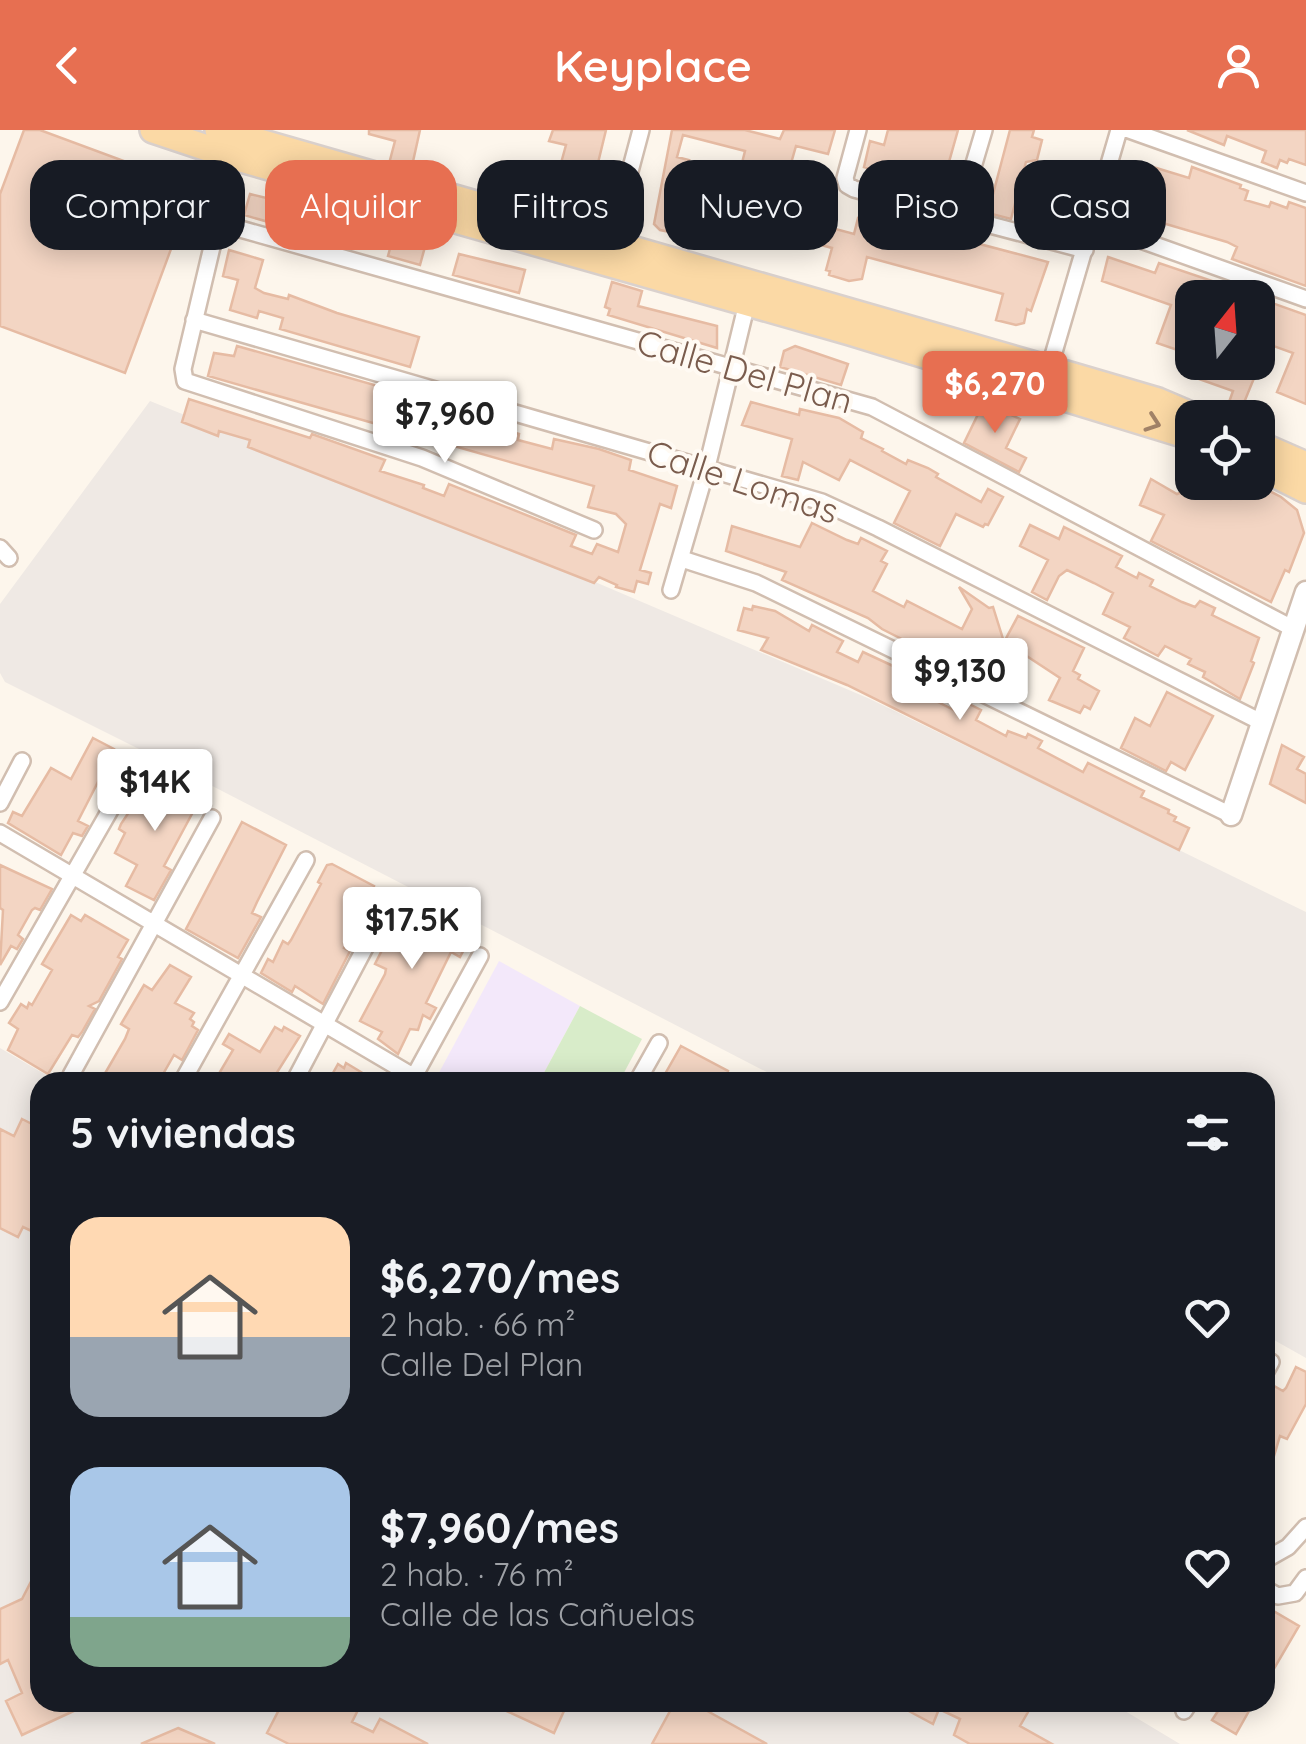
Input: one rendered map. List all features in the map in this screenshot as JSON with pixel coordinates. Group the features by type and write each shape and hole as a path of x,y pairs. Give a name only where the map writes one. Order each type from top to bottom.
{"main road":[{"path":"153,130 230,141 1047,379 1158,401 1175,408"},
{"path":"1047,379 1175,430"},
{"path":"1275,450 1302,460"},
{"path":"1275,474 1306,490"}],"street":[{"path":"608,254 641,130"},
{"path":"858,130 845,178 847,185 858,190"},
{"path":"975,160 984,130"},
{"path":"1111,160 1119,130"},
{"path":"1130,130 1306,193"},
{"name":"Calle Del Plan","path":"245,230 872,408 1292,628"},
{"path":"1166,249 1306,299"},
{"path":"212,250 182,369 184,381 422,458 594,530"},
{"path":"1047,379 1085,250"},
{"path":"672,590 750,293"},
{"name":"Calle Lomas","path":"194,320 822,502 1261,722"},
{"path":"682,560 772,590 1231,816 1306,592"},
{"path":"0,803 22,761"},
{"path":"0,1002 133,770"},
{"path":"73,1072 212,818"},
{"path":"0,833 401,1072"},
{"path":"188,1072 306,860"},
{"path":"299,1072 387,906"},
{"path":"421,1072 480,956"},
{"path":"643,1072 659,1043"},
{"path":"1275,1554 1288,1547 1306,1527"},
{"path":"1275,1594 1296,1593 1306,1578"}],"shaded area":[{"path":"150,401 527,553 870,699 1306,912 1306,1358 1275,1341 1275,1072 767,1072 5,682 0,673 0,604"},
{"path":"499,961 580,1006 544,1072 439,1072"},
{"path":"0,1048 41,1072 30,1072 30,1712 1127,1712 1180,1744 0,1744"}],"green space":[{"path":"580,1006 642,1039 624,1072 544,1072"}],"building":[{"path":"24,130 40,130 121,160 30,160 30,250 171,250 125,373 0,326 0,194"},
{"path":"369,130 420,130 413,160 390,160 395,141 369,134"},
{"path":"553,130 606,130 599,160 562,160 566,145 549,141"},
{"path":"672,130 745,130 780,139 784,130 835,130 828,154 796,146 792,160 743,160 745,151 683,135 677,157 689,160 666,160"},
{"path":"888,130 958,130 950,160 866,160 870,141 884,145"},
{"path":"1010,130 1034,130 1032,137 1042,140 1037,160 1014,160 1011,219 994,215 994,190"},
{"path":"1187,130 1306,130 1306,165 1289,159 1287,163 1280,160 1277,168 1262,162 1266,151 1227,136 1224,145"},
{"path":"1192,167 1241,185 1248,191 1245,200 1269,207 1271,202 1287,208 1289,202 1306,208 1306,286 1232,259 1237,247 1166,224 1166,171 1189,178"},
{"path":"664,172 664,231 654,224"},
{"path":"250,194 265,198 265,221 245,215"},
{"path":"858,218 858,250 994,248 1048,262 1031,311 1027,309 1024,323 1016,325 996,320 1003,294 867,257 862,279 849,281 829,275 826,270 831,250 838,250 838,230 854,234"},
{"path":"229,250 263,260 255,288 264,293 288,299 289,295 419,337 410,367 280,329 283,318 259,311 257,318 230,310 238,280 223,276"},
{"path":"390,250 424,250 420,265 388,256"},
{"path":"459,254 525,270 519,293 453,275"},
{"path":"1108,257 1155,273 1159,263 1209,280 1175,280 1175,349 1157,343 1171,305 1102,281"},
{"path":"612,282 642,291 638,306 717,326 717,348 608,315 610,309 605,307"},
{"path":"1275,304 1306,315 1306,404 1277,392 1293,353 1275,347"},
{"path":"237,346 385,388 381,400 431,415 435,402 467,412 463,424 519,434 518,440 552,449 554,439 599,449 631,460 629,470 677,486 671,508 660,504 640,570 651,573 648,584 637,581 634,592 599,577 594,583 248,447 250,440 219,431 218,436 182,422 189,399 310,438 312,434 385,460 380,471 424,485 423,488 444,496 449,484 576,535 571,546 592,554 597,544 618,552 626,524 616,514 588,507 594,486 208,376 214,353 234,356"},
{"path":"795,346 848,364 841,385 780,367 784,351"},
{"path":"1202,380 1253,380 1245,400 1230,400 1233,391"},
{"path":"751,402 799,415 800,409 839,418 863,432 861,438 882,451 906,464 908,460 928,468 938,474 936,477 981,502 988,489 1003,497 988,525 983,527 956,514 940,546 894,523 910,491 850,460 839,480 803,462 798,480 782,476 792,439 742,425"},
{"path":"984,402 1020,419 1006,448 1026,458 1019,472 964,443"},
{"path":"1151,479 1175,493 1175,500 1275,500 1275,494 1297,510 1304,533 1289,572 1285,570 1271,602 1151,541 1164,515 1140,505"},
{"path":"812,523 847,540 858,544 861,538 887,551 881,561 887,564 873,591 904,607 907,601 962,629 972,609 959,587 993,607 1004,642 1018,616 1084,648 1073,671 1080,675 1078,679 1099,691 1090,709 1084,706 1080,713 1049,700 1060,678 1016,649 1014,654 998,647 988,668 982,665 975,676 868,618 782,580 786,572 726,551 732,526 800,547"},
{"path":"1030,525 1059,539 1064,527 1122,556 1116,567 1137,578 1139,573 1153,580 1150,586 1182,602 1195,607 1200,601 1215,608 1212,615 1259,638 1240,699 1203,677 1205,672 1188,664 1191,659 1165,646 1158,656 1124,638 1130,627 1103,614 1113,593 1094,583 1067,570 1059,576 1047,600 1032,592 1048,560 1020,546"},
{"path":"753,606 775,611 809,631 812,625 843,641 837,652 858,662 863,652 920,679 914,690 960,713 965,702 981,710 976,720 1006,736 1008,731 1026,738 1028,734 1042,741 1038,748 1083,772 1088,763 1144,791 1141,797 1169,810 1176,817 1174,821 1189,828 1179,850 847,685 761,650 768,638 738,630 744,608 752,610"},
{"path":"1167,692 1213,716 1185,770 1171,762 1166,771 1121,748 1135,718 1150,726"},
{"path":"93,738 114,749 109,760 119,765 114,775 108,773 103,782 99,780 78,821 88,826 82,836 73,833 61,855 8,823 13,812 22,816 51,768 71,779"},
{"path":"1282,745 1304,757 1297,769 1306,774 1306,803 1270,784"},
{"path":"156,776 200,799 164,866 171,870 154,900 126,886 137,865 115,853 125,833 119,829 121,824 137,800 142,803"},
{"path":"242,822 286,845 252,913 261,917 238,958 186,929"},
{"path":"0,865 52,889 40,910 32,910 18,935 23,939 17,949 11,946 0,965 3,910"},
{"path":"327,865 374,886 365,907 372,911 366,921 360,917 344,948 350,951 323,1004 295,986 292,992 261,973 268,959 273,962 283,941 288,944 291,940"},
{"path":"407,901 465,925 460,935 469,940 460,957 451,952 426,1003 436,1008 430,1019 423,1015 418,1030 410,1029 398,1054 378,1039 382,1032 360,1021 385,974 386,969 375,964"},
{"path":"71,915 81,921 85,915 128,940 99,1001 89,1006 95,1009 82,1032 78,1037 72,1035 49,1072 8,1050 18,1029 9,1023 21,1004 27,1008 29,1003 32,1005 52,970 42,964"},
{"path":"170,965 191,977 175,1003 194,1013 190,1019 198,1030 182,1060 174,1055 164,1072 106,1072 129,1029 121,1024 144,985 152,990"},
{"path":"275,1027 282,1031 284,1027 300,1036 277,1072 220,1072 233,1050 223,1044 229,1034 260,1052"},
{"path":"681,1046 728,1071 728,1072 666,1072"},
{"path":"346,1063 361,1072 334,1072 338,1064 344,1068"},
{"path":"22,1119 30,1123 30,1230 23,1227 18,1237 0,1228 0,1129 14,1136"},
{"path":"1296,1367 1306,1372 1306,1404 1287,1439 1280,1436 1275,1453 1275,1387 1283,1391"},
{"path":"30,1583 30,1712 71,1712 22,1735 6,1701 22,1693 8,1660 0,1664 0,1609 22,1599"},
{"path":"1275,1612 1299,1626 1275,1667"},
{"path":"278,1712 357,1712 352,1722 373,1732 380,1719 428,1744 289,1744 267,1733"},
{"path":"509,1712 563,1712 554,1733"},
{"path":"670,1712 709,1712 767,1744 652,1744"},
{"path":"911,1712 938,1712 933,1724"},
{"path":"945,1712 1028,1712 1020,1726 1052,1744 970,1744 954,1735 960,1719"},
{"path":"1217,1712 1248,1712 1236,1734 1212,1720"},
{"path":"178,1728 215,1744 141,1744"}]}
